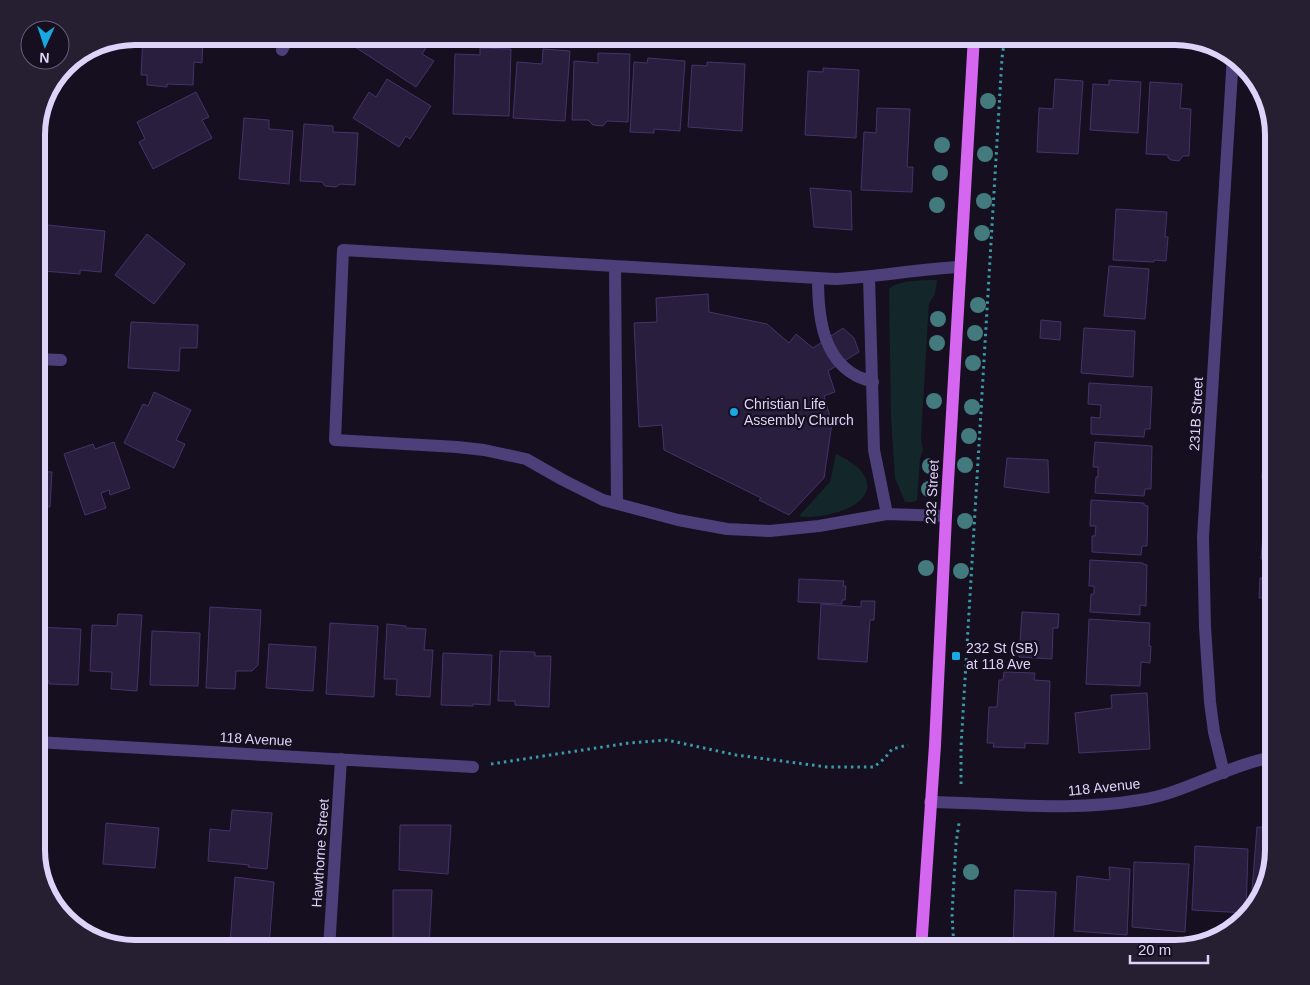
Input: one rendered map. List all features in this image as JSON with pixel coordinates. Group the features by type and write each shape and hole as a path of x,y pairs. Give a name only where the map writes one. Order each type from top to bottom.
{"main road":[{"name":"232 Street","path":"922,940 973,45"}],"street":[{"path":"282,50 284,45"},
{"name":"231B Street","path":"1224,772 1214,732 1210,702 1205,627 1203,537 1232,65"},
{"path":"946,516 887,514 819,526 770,531 727,529 678,520 603,500 526,459 484,450 457,447 335,440 343,250 835,279 960,267"},
{"path":"615,266 617,504"},
{"path":"869,277 874,450 887,514"},
{"path":"818,278 818,303 824,337 840,364 855,376 873,382"},
{"path":"45,359 61,360"},
{"name":"118 Avenue","path":"45,743 473,767"},
{"name":"Hawthorne Street","path":"330,940 341,759"},
{"name":"118 Avenue","path":"930,802 1045,807 1141,800 1174,791 1224,772 1265,760"}],"path":[{"path":"962,776 961,738 1004,45"},
{"path":"473,767 629,743 667,740 745,756 827,767 874,767 892,749 908,745"},
{"path":"953,940 952,914 959,824"}],"green space":[{"path":"937,280 935,294 929,303 921,438 923,450 920,459 917,500 905,502 895,478 891,418 889,289 905,282"},
{"path":"836,454 851,462 861,471 866,480 867,489 863,497 855,505 842,511 812,517 799,516 830,482"}],"building":[{"path":"143,45 203,45 202,63 194,62 193,85 167,84 167,87 147,85 147,75 141,75"},
{"path":"352,45 428,45 422,54 434,61 416,87"},
{"path":"480,48 511,49 509,116 453,114 455,54 480,55"},
{"path":"543,49 570,51 565,121 513,118 517,62 542,64"},
{"path":"598,53 630,54 628,122 607,121 603,126 593,125 588,120 572,120 574,61 598,63"},
{"path":"648,58 685,61 680,131 654,129 654,133 630,132 634,62 647,63"},
{"path":"707,62 745,64 742,131 688,127 692,65 707,66"},
{"path":"823,68 859,70 856,138 805,135 808,71 823,72"},
{"path":"387,79 431,106 410,139 406,136 399,147 353,118 369,92 376,97"},
{"path":"1055,79 1083,81 1078,154 1037,152 1039,108 1053,109"},
{"path":"1109,80 1141,82 1138,133 1090,130 1093,84 1109,85"},
{"path":"1150,82 1182,84 1180,108 1191,109 1189,156 1183,156 1179,161 1171,160 1168,158 1168,155 1146,154"},
{"path":"196,92 209,117 202,120 212,138 153,169 139,142 145,139 137,122"},
{"path":"877,108 910,109 907,167 913,167 912,192 861,190 864,132 876,133"},
{"path":"244,118 269,120 269,129 293,131 289,184 239,179"},
{"path":"304,124 333,126 333,132 358,133 355,185 340,184 336,187 325,186 322,182 300,181"},
{"path":"810,188 851,191 852,230 814,227"},
{"path":"1116,209 1167,212 1165,237 1168,237 1166,261 1113,260"},
{"path":"47,225 105,231 101,272 80,270 80,274 45,271"},
{"path":"147,234 185,264 154,304 115,275"},
{"path":"1109,266 1149,269 1145,319 1104,316"},
{"name":"Christian Life Assembly Church","path":"708,294 709,312 767,324 789,343 796,334 813,348 843,328 854,338 859,352 828,371 835,392 824,396 832,423 824,478 789,515 759,500 761,498 664,450 662,425 639,427 634,323 657,322 656,298"},
{"path":"1041,320 1061,322 1060,340 1040,338"},
{"path":"131,322 198,325 197,348 180,348 179,371 128,368"},
{"path":"1084,328 1135,331 1133,377 1081,373"},
{"path":"1089,383 1152,387 1150,429 1145,429 1144,437 1091,434 1091,417 1100,418 1101,405 1088,404"},
{"path":"154,392 191,410 176,440 185,444 174,468 124,443 143,404 148,406"},
{"path":"114,442 130,488 110,495 109,490 101,493 106,508 85,515 64,454 93,444 95,449"},
{"path":"1095,442 1152,446 1151,489 1145,489 1144,496 1095,493 1098,467 1093,467"},
{"path":"1007,458 1048,460 1049,493 1004,487"},
{"path":"1263,460 1265,460 1265,480 1262,479"},
{"path":"45,472 52,472 50,507 45,507"},
{"path":"1091,500 1144,503 1144,505 1148,506 1147,546 1142,546 1141,555 1092,552 1092,536 1095,536 1096,526 1090,526"},
{"path":"1265,510 1265,559 1261,559"},
{"path":"1090,560 1143,563 1147,565 1146,606 1140,605 1140,615 1090,612 1091,594 1094,594 1094,586 1089,586"},
{"path":"1264,568 1265,598 1259,598 1260,578 1264,578"},
{"path":"799,579 844,581 843,586 846,586 845,600 842,600 842,604 798,602"},
{"path":"1265,598 1265,621 1263,621"},
{"path":"861,601 875,601 874,620 870,620 867,662 818,659 821,604 861,607"},
{"path":"210,607 261,610 258,665 252,671 236,671 235,689 206,688"},
{"path":"1022,612 1059,614 1058,628 1053,628 1052,659 1019,657"},
{"path":"118,614 142,615 137,691 111,689 112,672 90,671 92,625 117,626"},
{"path":"1089,619 1150,623 1150,663 1141,662 1140,686 1086,684"},
{"path":"330,623 378,626 374,697 326,694"},
{"path":"387,624 406,626 406,628 426,629 424,650 433,650 430,697 396,695 397,679 384,679"},
{"path":"45,627 81,629 78,685 49,684 49,681 45,681"},
{"path":"152,631 200,633 198,686 150,685"},
{"path":"269,644 316,647 313,691 266,688"},
{"path":"500,651 535,652 535,656 551,656 549,707 515,705 515,701 498,701"},
{"path":"443,653 492,655 490,705 441,705"},
{"path":"1004,672 1035,673 1034,680 1050,681 1048,744 1025,743 1025,748 993,747 994,743 987,743 989,707 997,707 999,680 1003,680"},
{"path":"1147,693 1150,749 1079,753 1075,713 1112,708 1111,695"},
{"path":"232,810 272,813 267,869 248,867 249,865 208,861 210,829 230,831"},
{"path":"106,823 159,828 155,868 103,864"},
{"path":"400,825 451,825 448,874 399,870"},
{"path":"1257,827 1265,827 1263,868 1258,885 1255,890 1252,890"},
{"path":"1195,846 1248,849 1246,906 1240,913 1192,910"},
{"path":"1134,862 1189,864 1185,932 1132,927"},
{"path":"1109,867 1130,869 1127,935 1074,931 1077,876 1110,880"},
{"path":"235,877 274,882 270,940 230,940"},
{"path":"393,890 432,890 429,940 393,940"},
{"path":"1015,890 1056,892 1053,940 1013,940"}],"place":[{"name":"Christian Life Assembly Church","path":"734,412"},
{"name":"232 St (SB) at 118 Ave","path":"956,656"}]}
